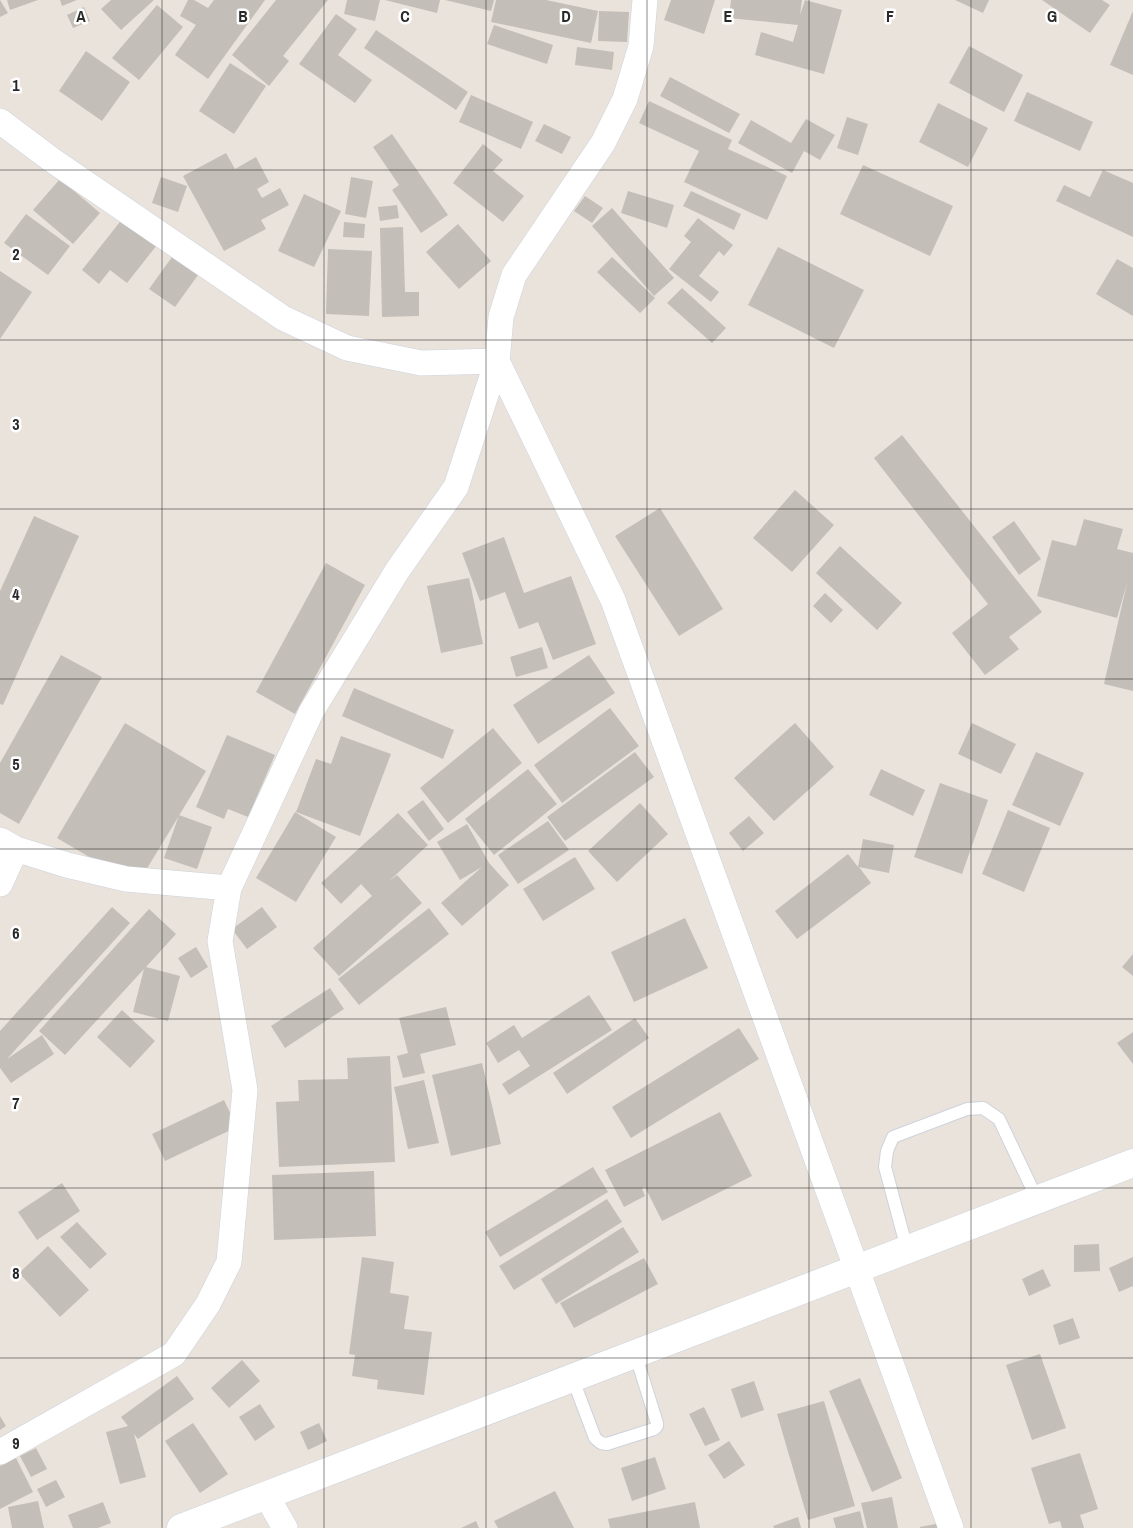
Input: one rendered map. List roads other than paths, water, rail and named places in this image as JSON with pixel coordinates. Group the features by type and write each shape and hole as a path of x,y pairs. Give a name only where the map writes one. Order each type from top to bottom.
{"main road":[{"path":"181,1528 1133,1163"}],"street":[{"path":"0,1452 174,1354 208,1304 228,1262 245,1090 220,941 228,888 311,712 397,571 456,487 497,361 501,317 514,274 602,143 625,99 641,46 645,0"},
{"path":"0,121 52,160 283,318 347,348 421,363 497,361"},
{"path":"497,361 613,600 951,1528"},
{"path":"0,884 8,844 67,865 126,879 228,888"},
{"path":"266,1495 285,1528"}],"lane":[{"path":"907,1249 885,1168 887,1151 892,1137 968,1109 983,1108 999,1119 1037,1200"},
{"path":"572,1377 595,1438 601,1443 607,1444 654,1429 657,1423 635,1353"}]}
